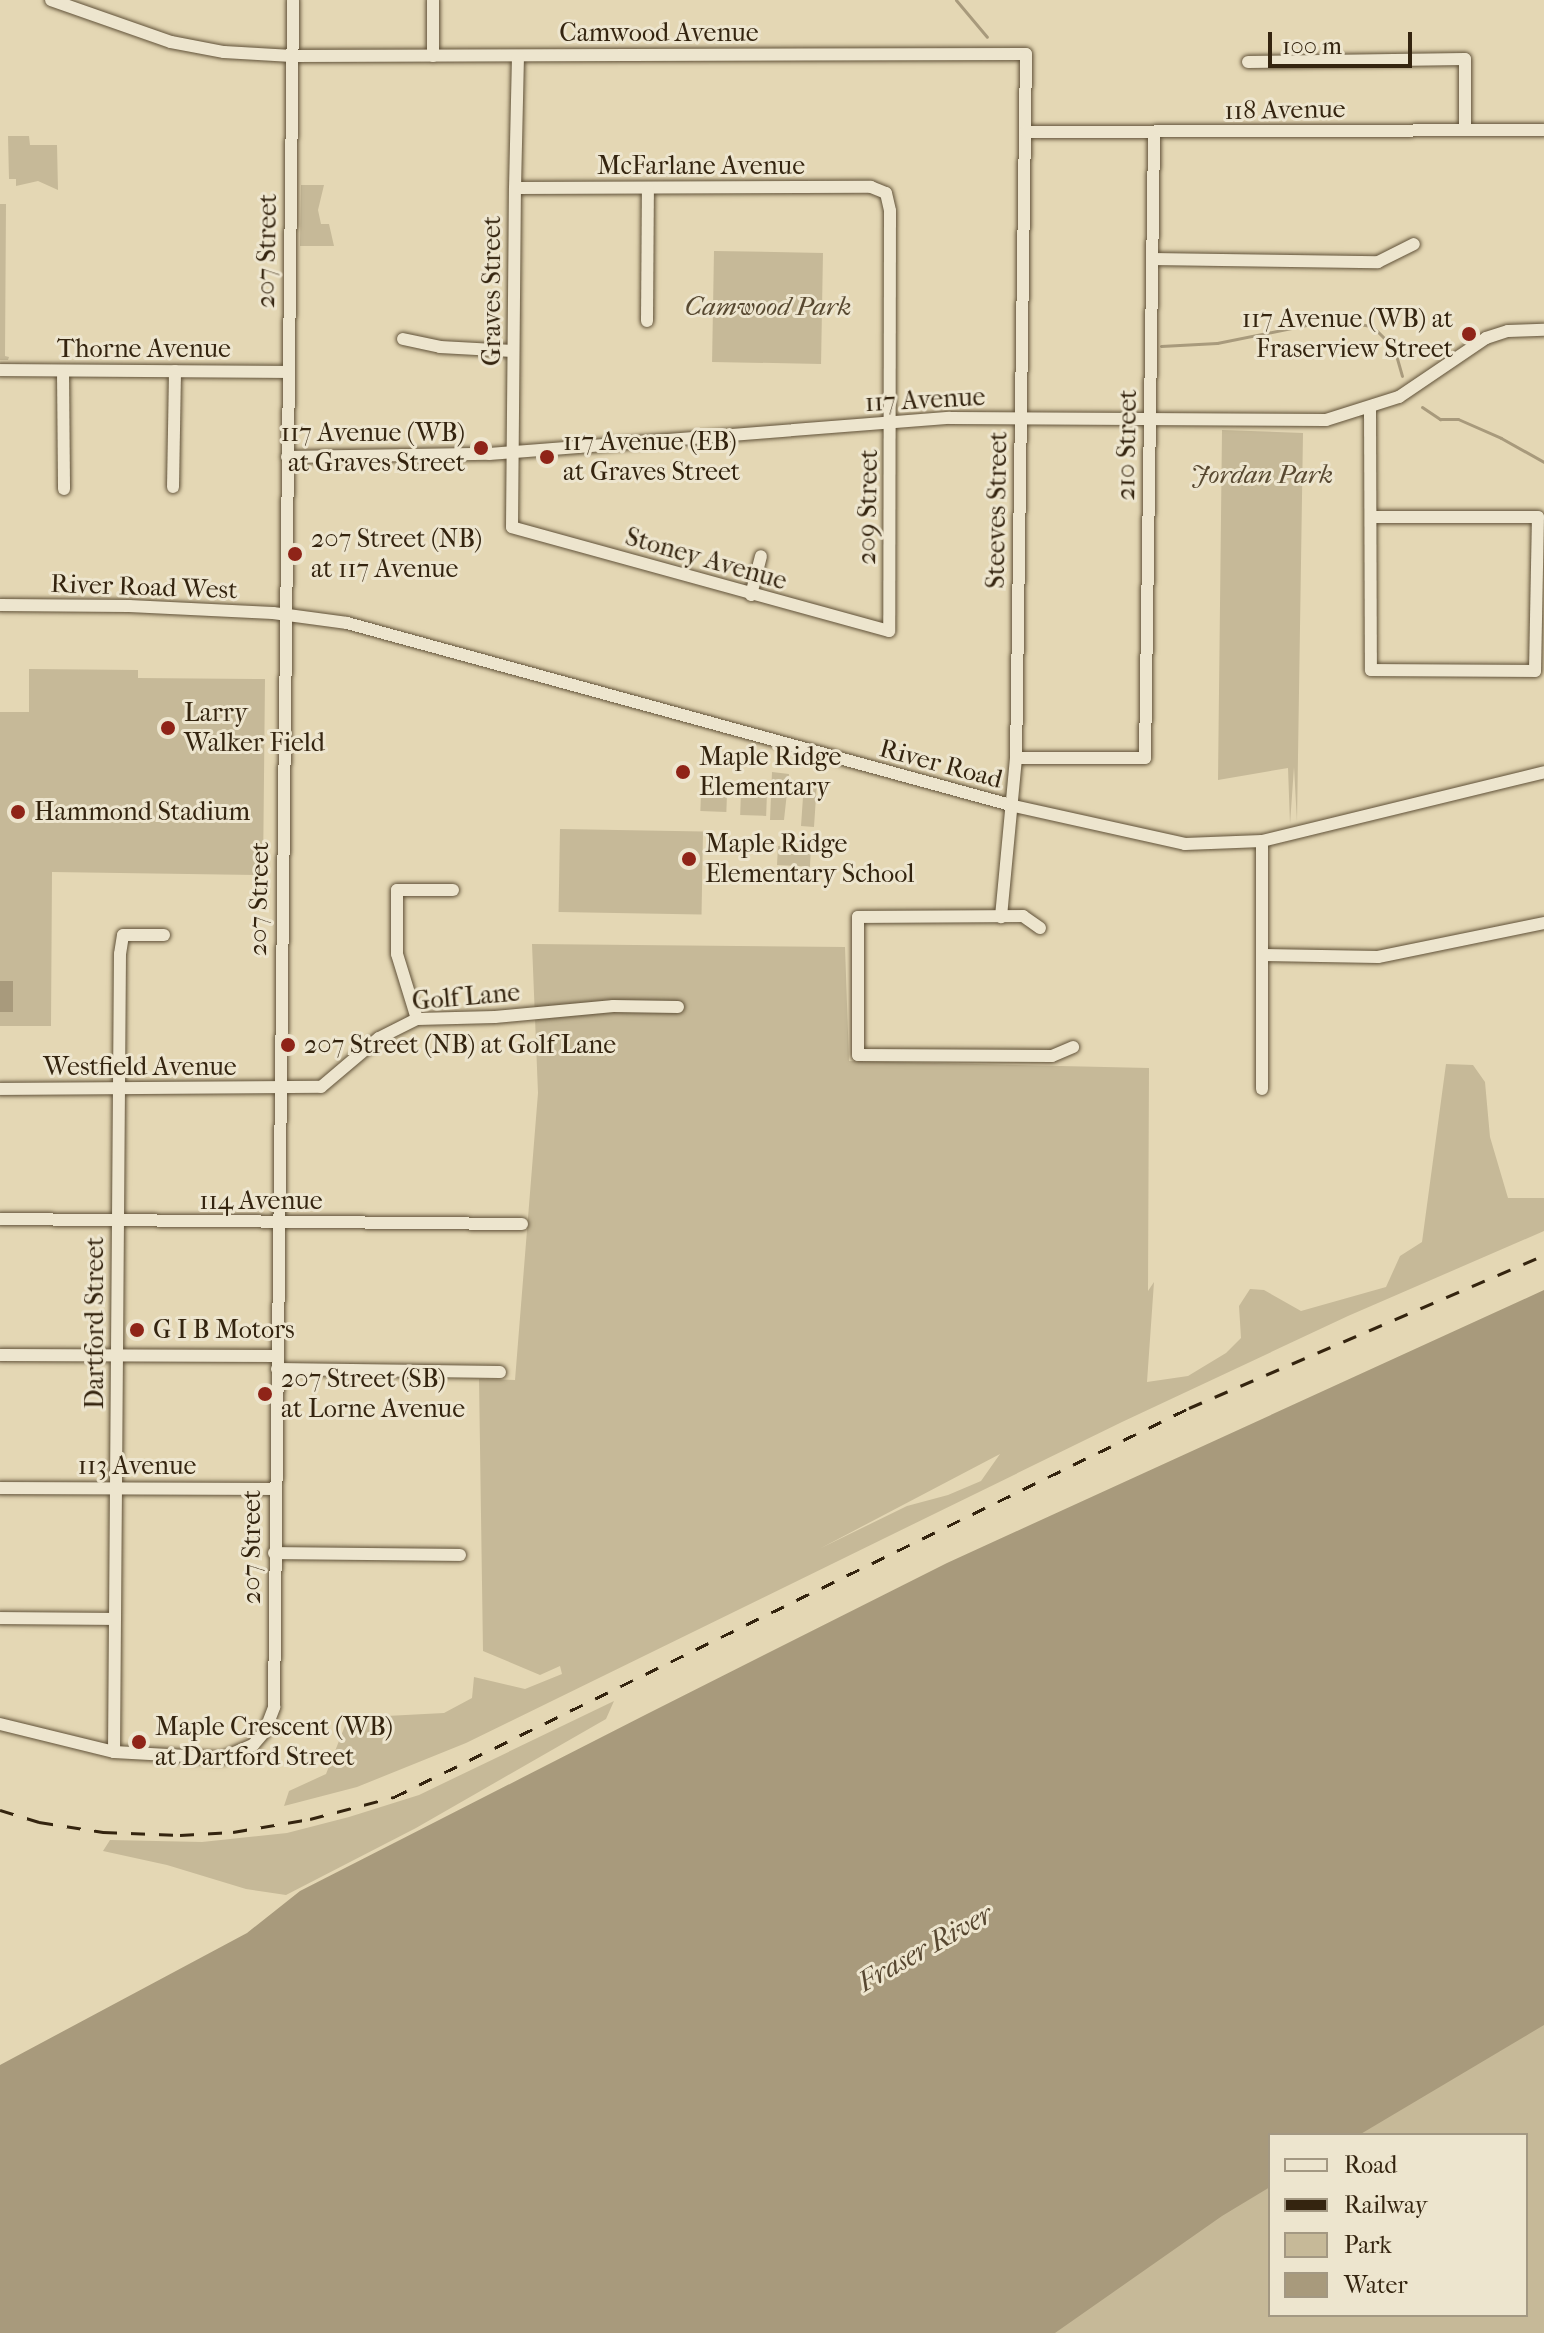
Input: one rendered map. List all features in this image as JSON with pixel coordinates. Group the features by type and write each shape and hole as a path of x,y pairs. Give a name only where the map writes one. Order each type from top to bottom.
{"street":[{"path":"51,0 171,42 224,52 292,56"},
{"name":"207 Street","path":"114,1752 222,1758 253,1745 265,1731 274,1707 274,1489 293,0"},
{"path":"433,0 433,56"},
{"name":"Camwood Avenue","path":"292,56 1026,54"},
{"name":"Steeves Street","path":"1001,917 1014,806 1016,758 1026,54"},
{"name":"Graves Street","path":"512,527 518,56"},
{"path":"1248,62 1465,59 1465,130"},
{"name":"118 Avenue","path":"1026,132 1544,130"},
{"name":"210 Street","path":"1016,758 1145,758 1154,133"},
{"name":"McFarlane Avenue","path":"515,188 871,187 886,193"},
{"path":"647,321 648,188"},
{"name":"209 Street","path":"886,193 890,211 887,334 891,422 889,631"},
{"path":"1152,259 1378,262 1414,244"},
{"name":"117 Avenue","path":"287,457 428,457 891,422 1020,418 1312,421 1370,409 1399,397 1486,338 1508,331 1544,330"},
{"path":"403,339 440,347 513,351"},
{"name":"Thorne Avenue","path":"0,370 288,372"},
{"path":"63,371 64,489"},
{"path":"173,487 175,371"},
{"path":"1370,409 1373,517 1371,670 1535,671 1538,517 1373,517"},
{"name":"Stoney Avenue","path":"512,527 889,631"},
{"path":"751,595 761,556"},
{"name":"River Road West","path":"0,605 129,606 286,614"},
{"name":"River Road","path":"286,614 357,625 1014,806 1185,844 1262,841 1544,772"},
{"path":"1262,841 1262,1089"},
{"path":"417,1019 397,954 397,890 453,890"},
{"path":"1040,928 1023,916 858,917 858,1055 1052,1056 1073,1047"},
{"path":"1264,955 1378,957 1544,923"},
{"name":"Dartford Street","path":"114,1752 123,935 164,935"},
{"name":"Golf Lane","path":"279,1089 329,1083 379,1038 417,1019 495,1017 613,1006 678,1007"},
{"name":"Westfield Avenue","path":"0,1089 279,1089"},
{"name":"114 Avenue","path":"0,1219 522,1224"},
{"path":"0,1355 117,1356 500,1372"},
{"name":"113 Avenue","path":"0,1488 274,1489"},
{"path":"274,1553 460,1555"},
{"path":"0,1618 115,1619"},
{"path":"0,1724 114,1752"}],"green space":[{"path":"8,136 29,136 30,145 57,145 58,190 38,181 16,186 16,179 9,179"},
{"path":"301,185 324,185 318,210 321,224 329,224 334,246 300,246"},
{"path":"0,204 6,204 5,356 9,357 8,360 0,360"},
{"name":"Camwood Park","path":"714,251 823,253 821,364 712,362"},
{"name":"Jordan Park","path":"1222,430 1303,433 1297,822 1294,767 1290,824 1288,768 1218,780"},
{"path":"29,669 138,670 138,678 265,679 263,875 52,872 51,1026 0,1026 0,712 29,712"},
{"path":"772,772 789,774 784,820 770,820"},
{"path":"794,780 817,782 814,827 801,826 803,797 793,796"},
{"path":"741,791 767,792 766,816 740,815"},
{"path":"701,793 727,794 726,812 700,811"},
{"path":"560,829 703,831 702,914 559,912"},
{"path":"778,846 811,848 810,867 777,865"},
{"path":"532,944 845,947 849,1061 1149,1068 1148,1291 1154,1282 1147,1382 1188,1376 1226,1353 1241,1338 1239,1306 1250,1289 1264,1290 1301,1311 1386,1287 1400,1256 1422,1242 1446,1064 1473,1065 1485,1082 1490,1137 1508,1198 1544,1198 1544,1231 1348,1316 1122,1422 466,1743 357,1787 284,1806 289,1791 326,1774 348,1718 444,1713 472,1698 474,1677 525,1689 562,1674 560,1666 540,1675 483,1651 479,1379 515,1380 538,1093","holes":["1000,1454 981,1481 948,1495 907,1506 821,1548"]},
{"path":"614,1701 606,1719 416,1828 286,1895 246,1889 167,1865 103,1851 110,1840 202,1842 287,1833 349,1817 419,1795"},
{"path":"1544,2010 1544,2333 1051,2333 1268,2181 1268,2317 1528,2317 1528,2133 1344,2133"}],"water":[{"path":"0,981 13,981 13,1012 0,1012"},
{"name":"Fraser River","path":"1544,1290 1544,2025 1362,2133 1268,2133 1268,2188 1222,2216 1055,2333 0,2333 0,2065 247,1933 300,1891 947,1563"}],"waterway":[{"path":"956,0 987,37"},
{"path":"1161,346 1217,343 1331,320 1372,326 1394,348 1402,376"},
{"path":"1422,407 1440,419 1458,419 1501,438 1544,462"}],"railway":[{"path":"0,1810 39,1822 103,1832 180,1835 233,1832 310,1819 394,1797 1189,1408 1544,1255"}],"place":[{"name":"117 Avenue (WB) at Fraserview Street","path":"1469,334"},
{"name":"117 Avenue (WB) at Graves Street","path":"481,448"},
{"name":"117 Avenue (EB) at Graves Street","path":"547,457"},
{"name":"207 Street (NB) at 117 Avenue","path":"295,554"},
{"name":"Larry Walker Field","path":"168,728"},
{"name":"Maple Ridge Elementary","path":"683,772"},
{"name":"Hammond Stadium","path":"18,812"},
{"name":"Maple Ridge Elementary School","path":"689,859"},
{"name":"207 Street (NB) at Golf Lane","path":"288,1045"},
{"name":"G I B Motors","path":"137,1330"},
{"name":"207 Street (SB) at Lorne Avenue","path":"265,1394"},
{"name":"Maple Crescent (WB) at Dartford Street","path":"139,1742"}]}
